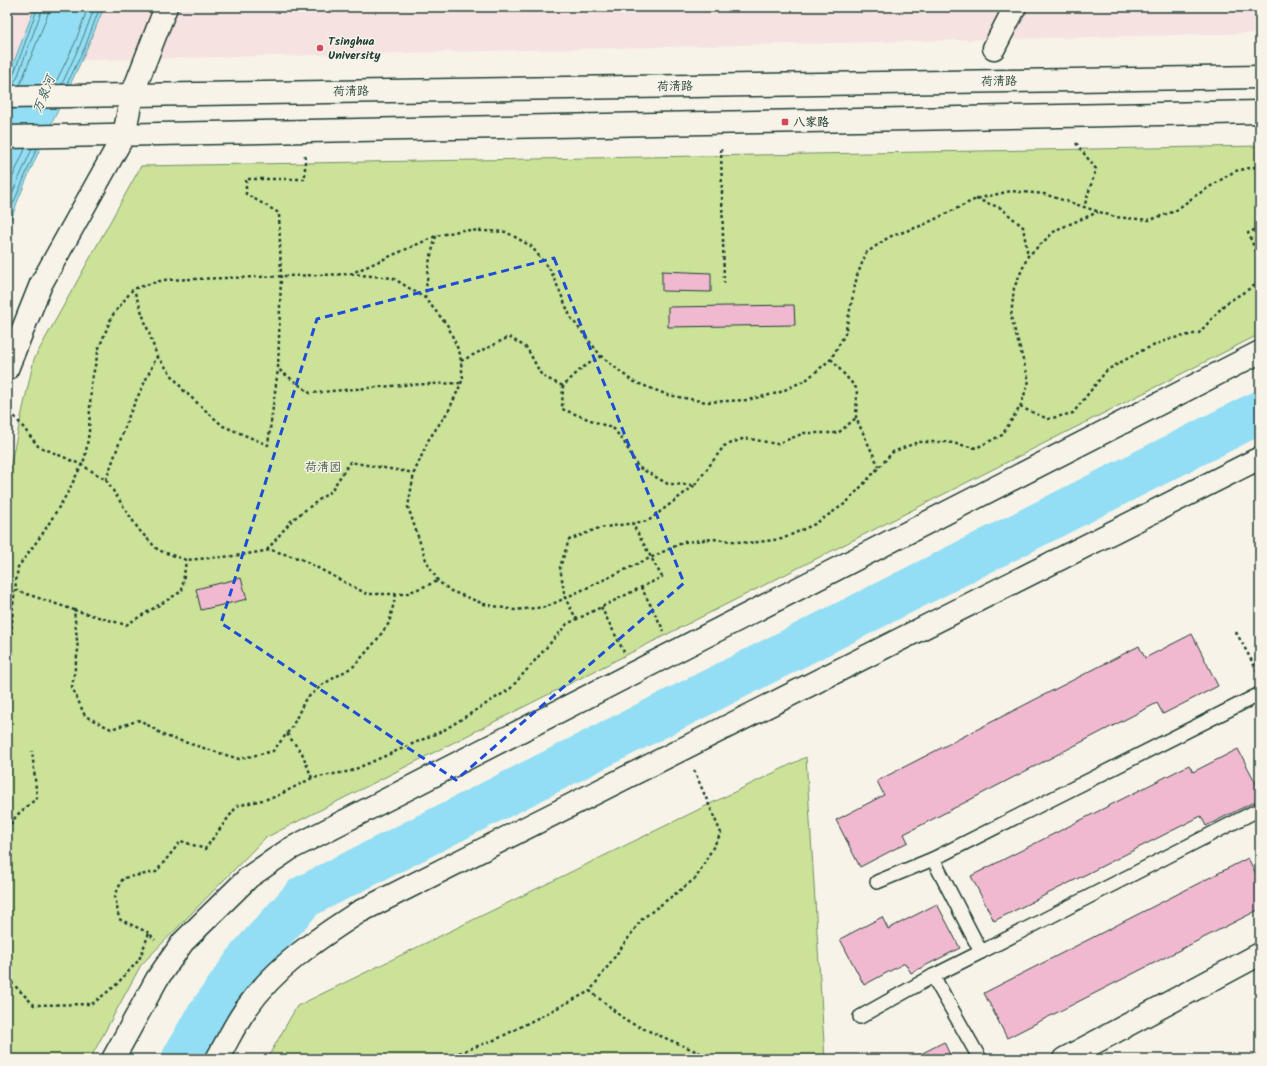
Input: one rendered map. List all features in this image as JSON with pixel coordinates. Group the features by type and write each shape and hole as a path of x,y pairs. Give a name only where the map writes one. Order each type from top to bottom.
{"street":[{"path":"7,369 41,284 124,135 132,95 166,7"},
{"path":"994,48 1015,7"},
{"name":"荷清路","path":"7,97 1260,77"},
{"path":"7,137 1260,112"},
{"path":"113,1059 157,979 183,942 250,877 290,848 1260,352"},
{"path":"217,1059 247,1008 281,968 316,940 359,912 1260,458"},
{"path":"1064,1059 1260,954"}],"lane":[{"path":"877,882 933,859 1260,694"},
{"path":"860,1018 933,976 1260,809"},
{"path":"933,859 981,952"},
{"path":"933,976 980,1059"}],"path":[{"path":"1076,143 1096,169 1084,207"},
{"path":"721,149 724,283"},
{"path":"133,289 157,356 184,391 223,426 268,445 278,369 281,276 279,213 246,194 246,179 305,179 305,155"},
{"path":"350,274 436,236 463,230 506,232 531,246 551,271 571,318 601,356 632,382 668,395 706,402 747,400 778,393 806,380 830,359 845,334 857,276 866,253 889,237 923,225 976,199 1011,191 1044,194 1115,217 1150,220 1176,211 1195,196 1235,171 1260,166"},
{"path":"976,199 1001,208 1023,227 1028,256"},
{"path":"7,700 18,567 43,533 67,494 85,458 90,432 91,384 99,348 112,316 133,289 163,280 350,274 393,278 425,298 448,326 460,354 463,379 449,410 429,439 414,474 408,507 426,560 438,581 451,591 484,604 514,610 546,607 684,542 713,539 750,543 782,540 815,524 846,503 893,452 918,442 947,442 976,448 1002,435 1020,407 1029,381 1011,317 1014,288 1028,256 1056,230 1098,212"},
{"path":"1260,227 1248,233 1260,260"},
{"path":"425,298 429,263 436,236"},
{"path":"1020,407 1048,419 1073,412 1107,370 1140,351 1169,339 1199,333 1225,304 1260,282"},
{"path":"461,361 509,338 527,348 542,376 563,386"},
{"path":"106,480 130,413 157,356"},
{"path":"601,356 582,368 563,386 562,409 614,430 624,442 638,467 668,484 695,485"},
{"path":"830,359 857,389 856,418 879,467"},
{"path":"278,369 310,393 402,385 462,382"},
{"path":"7,407 38,446 82,465 106,480 139,530 158,550 186,560 234,556 271,550 301,559 367,594 404,594 438,581"},
{"path":"577,620 565,598 560,567 569,540 599,528 648,521 695,485 724,446 745,438 777,444 804,433 838,433 856,418"},
{"path":"267,551 292,520 331,490 350,462 414,474"},
{"path":"172,958 148,933 119,919 115,896 123,878 156,872 181,841 205,849 237,806 275,797 312,778 351,771 444,730 510,689 567,624 662,577 650,558 632,523"},
{"path":"15,590 74,610 126,625 182,591 186,560"},
{"path":"641,587 675,651"},
{"path":"74,610 78,650 72,687 85,716 111,729 140,720 165,736 239,760 273,751 292,727 305,700 322,685 354,666 376,642 388,623 396,594"},
{"path":"601,607 635,672"},
{"path":"1236,632 1260,676"},
{"path":"287,734 302,753 312,778"},
{"path":"442,1059 497,1038 590,991 642,920 696,878 721,833 684,748"},
{"path":"7,829 17,815 37,798 32,751"},
{"path":"7,978 34,1005 92,1004 115,986 139,960 148,933"},
{"path":"590,991 628,1022 714,1059"}],"highlighted area":[{"path":"554,258 684,583 456,780 221,623 317,319"}],"shaded area":[{"name":"Tsinghua University","path":"7,7 1260,7 1260,33 7,62"}],"green space":[{"name":"荷清园","path":"1260,146 1260,334 265,838 141,965 90,1059 7,1059 7,480 34,359 141,166"},
{"path":"806,757 825,1059 267,1059 297,1006"}],"water":[{"name":"万泉河","path":"35,7 104,7 93,35 41,146 17,202 7,231 7,80"}],"building":[{"path":"662,271 711,273 711,292 662,291"},
{"path":"794,305 795,325 668,327 668,307"},
{"path":"241,578 247,599 201,610 196,589"},
{"path":"1192,634 1218,686 1163,714 1157,703 904,834 908,842 860,867 836,820 884,795 877,781 1139,646 1145,658"},
{"path":"1238,749 1260,791 1260,799 1206,826 1201,816 994,921 971,876 1189,765 1193,772"},
{"path":"1248,858 1260,882 1260,909 1007,1038 984,993"},
{"path":"937,904 960,948 911,973 905,963 864,985 840,939 882,917 888,929"},
{"path":"944,1042 952,1059 911,1059"}],"waterway":[{"path":"183,1059 203,1023 249,958 304,897 1260,412"}],"place":[{"name":"Tsinghua University","path":"320,48"},
{"name":"八家路","path":"785,122"}]}
